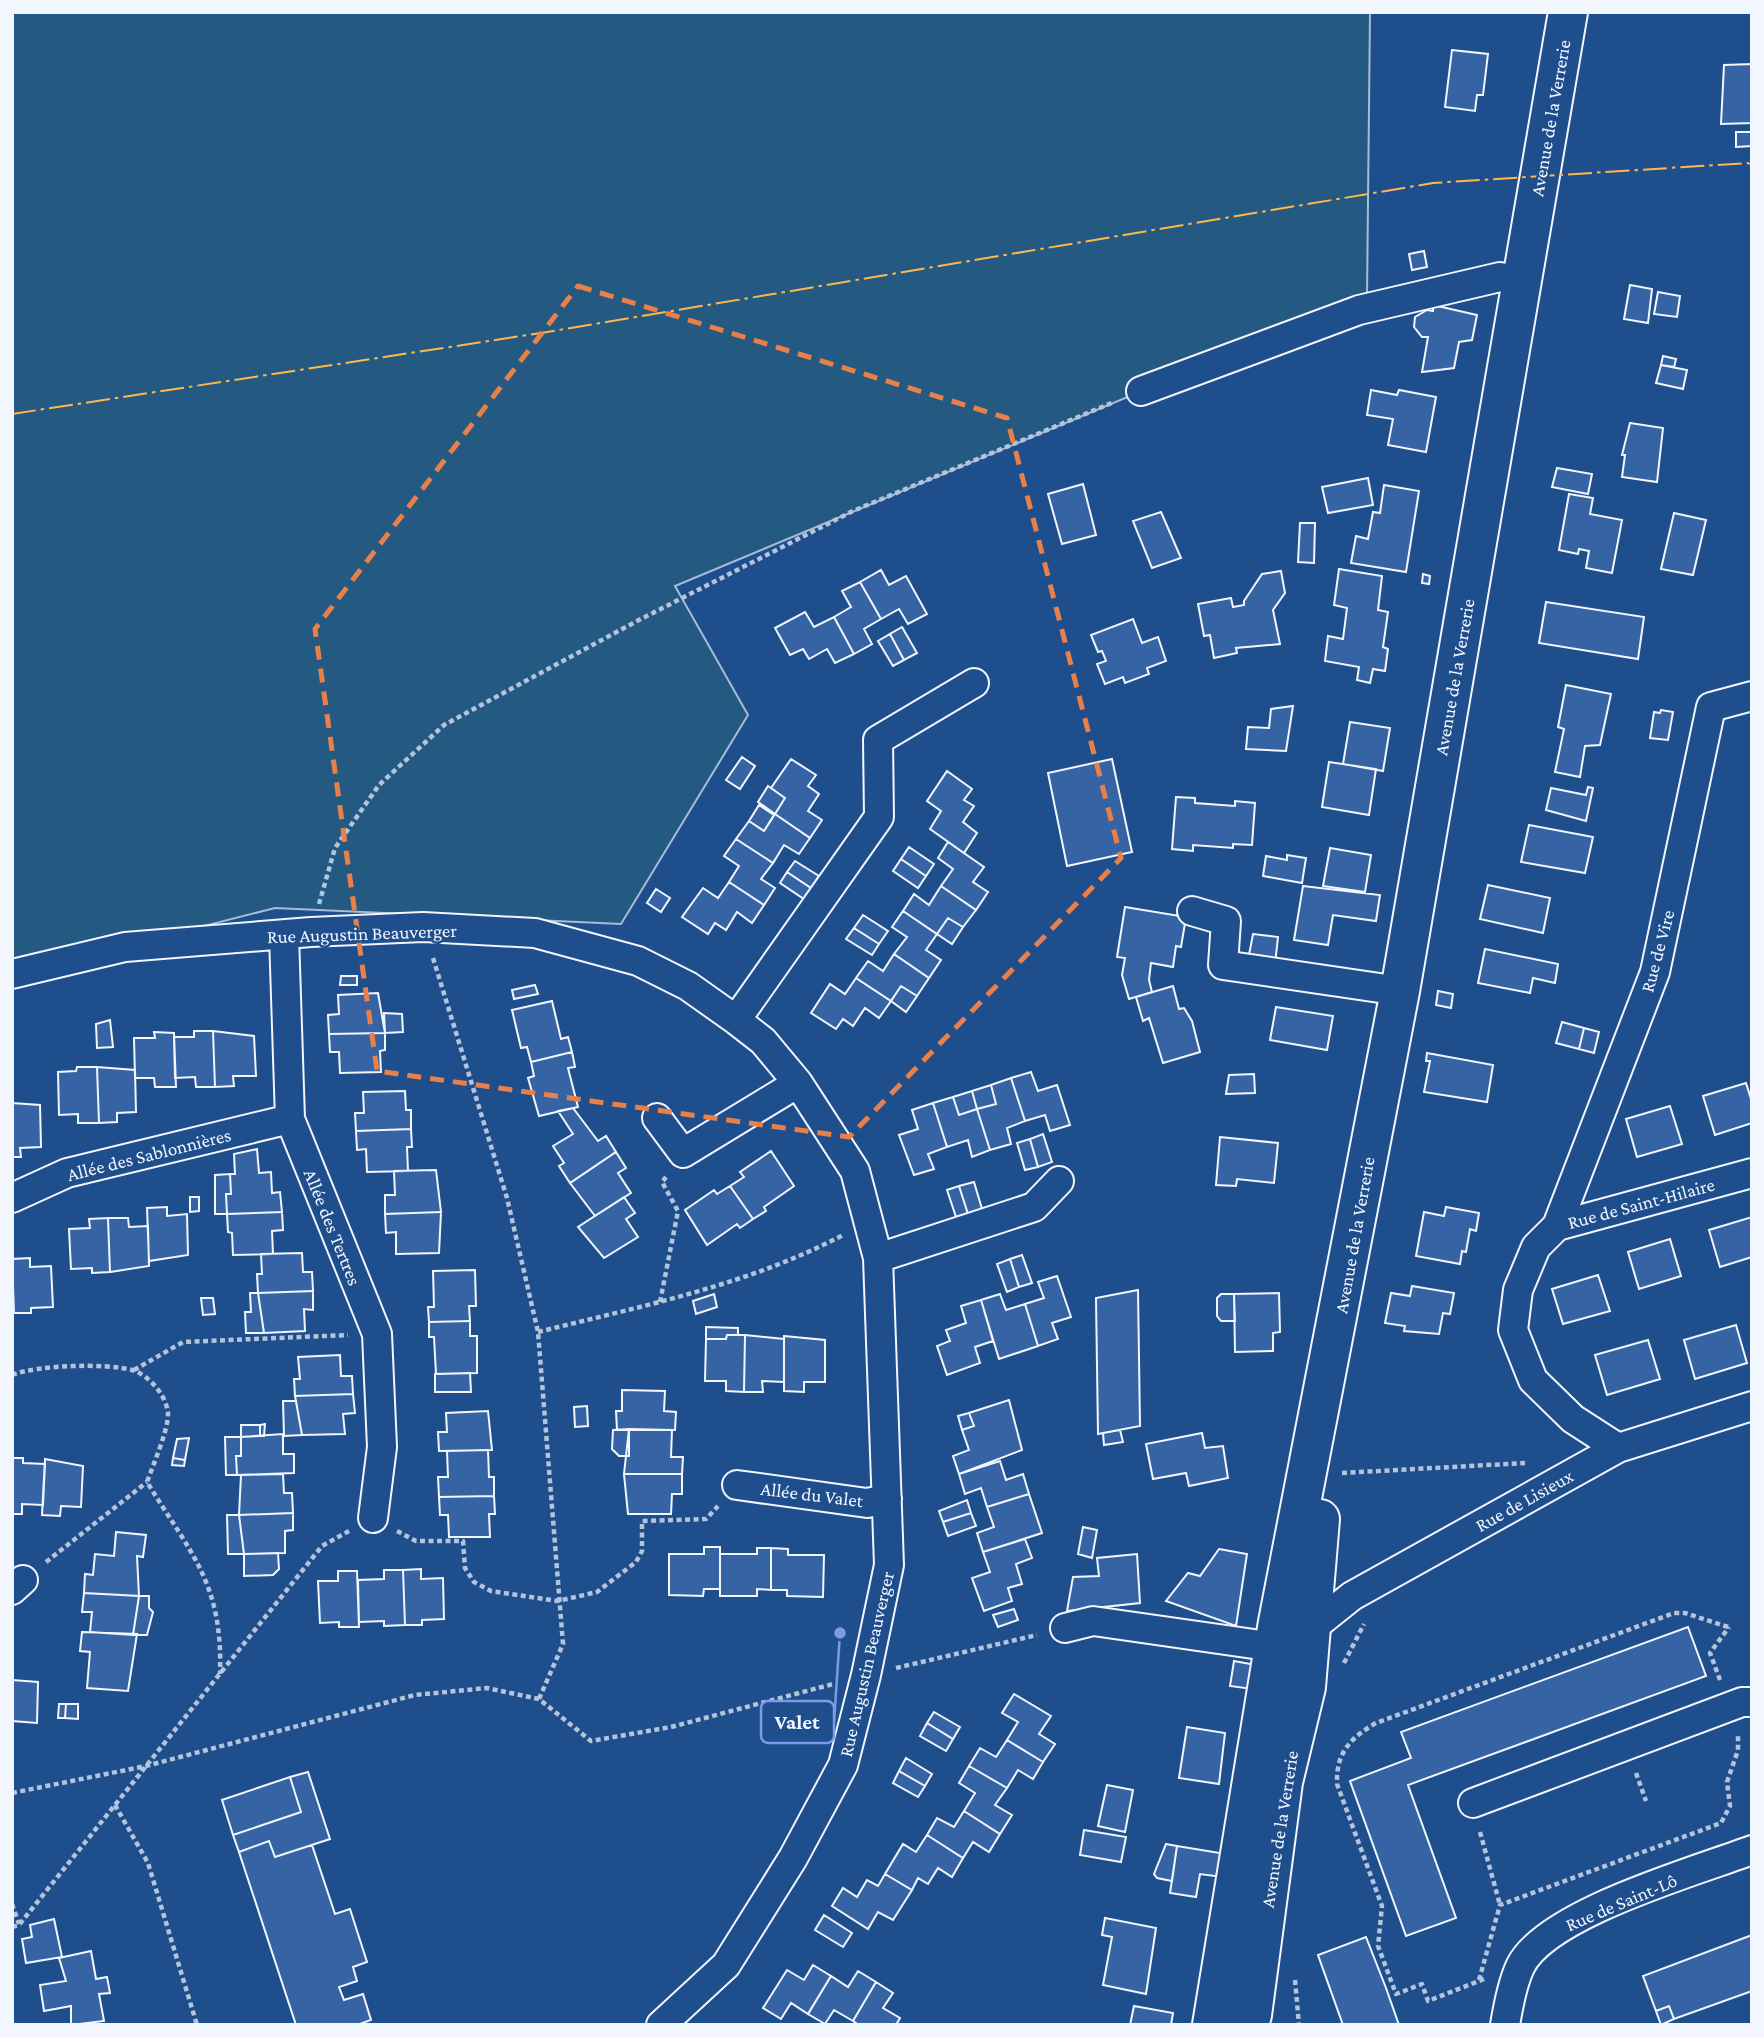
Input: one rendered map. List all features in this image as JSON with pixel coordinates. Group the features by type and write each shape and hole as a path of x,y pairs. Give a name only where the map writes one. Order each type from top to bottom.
{"main road":[{"name":"Avenue de la Verrerie","path":"1212,2025 1274,1647 1400,991 1568,12"},
{"name":"Avenue de la Verrerie","path":"1248,2025 1252,2015 1283,1782 1306,1687 1335,1340"}],"street":[{"path":"1141,391 1359,310 1500,278 1522,280"},
{"path":"736,1020 879,817 878,740 974,683"},
{"name":"Rue de Vire","path":"1557,1226 1655,972 1711,707 1752,696"},
{"path":"1192,911 1226,921 1223,965 1400,991"},
{"name":"Rue Augustin Beauverger","path":"12,974 125,947 298,933 423,927 534,933 638,961 688,986 736,1020 763,1041 798,1083 855,1171 878,1258 889,1566 866,1675 843,1765 793,1858 726,1965 670,2021"},
{"name":"Allée des Tertres","path":"298,933 290,1119 377,1334 382,1447 373,1518"},
{"path":"657,1118 683,1153 798,1083"},
{"name":"Allée des Sablonnières","path":"12,1198 67,1173 290,1119"},
{"name":"Rue de Saint-Hilaire","path":"1618,1448 1573,1419 1533,1380 1513,1330 1518,1290 1536,1247 1557,1226 1752,1173"},
{"path":"878,1258 1034,1207 1059,1181"},
{"name":"Rue de Lisieux","path":"1312,1628 1352,1596 1618,1448 1752,1406"},
{"name":"Allée du Valet","path":"737,1485 867,1503 887,1499"},
{"path":"1065,1628 1094,1621 1274,1647"},
{"path":"1473,1803 1742,1704"},
{"name":"Rue de Saint-Lô","path":"1505,2025 1520,1966 1550,1933 1601,1908 1752,1850"}],"path":[{"path":"298,933 335,848 379,785 444,726 637,621 853,511 1141,391"},
{"path":"423,927 507,1198 538,1332 563,1644 539,1699"},
{"path":"660,1302 678,1211 662,1182 683,1153"},
{"path":"538,1332 660,1302 766,1270 841,1236 869,1219"},
{"path":"12,1375 67,1367 134,1370 183,1342 377,1334"},
{"path":"18,1585 147,1482 168,1415 162,1393 134,1370"},
{"path":"1324,1475 1428,1466 1546,1463 1578,1469"},
{"path":"147,1482 192,1551 211,1588 221,1638 220,1674"},
{"path":"12,1927 19,1925 322,1546 373,1518 416,1541 463,1541 465,1568 474,1582 491,1591 558,1601 597,1592 636,1562 642,1551 642,1521 706,1519 737,1485"},
{"path":"1389,1976 1378,1946 1382,1906 1337,1784 1336,1768 1343,1749 1357,1734 1376,1723 1633,1627 1685,1613 1729,1627 1710,1653 1742,1704 1737,1725 1738,1750 1727,1782 1730,1806 1721,1823 1500,1905"},
{"path":"12,1793 146,1766 415,1695 487,1688 539,1699 592,1741 671,1727 866,1675 1065,1628"},
{"path":"1328,1766 1336,1768"},
{"path":"1473,1803 1500,1905 1479,1981"},
{"path":"115,1805 148,1863 197,2025"},
{"path":"12,1904 19,1925"}],"highlighted area":[{"path":"578,286 1007,418 1121,858 849,1137 377,1071 315,629"}],"shaded area":[{"path":"12,12 1370,12 1367,297 675,586 748,715 621,924 275,908 12,975"}],"building":[{"path":"1452,50 1488,54 1483,95 1477,95 1475,111 1445,107"},
{"path":"1752,64 1752,123 1721,124 1724,65"},
{"path":"1736,132 1752,132 1752,146 1736,147"},
{"path":"1424,251 1427,267 1412,270 1409,254"},
{"path":"1630,285 1652,289 1648,323 1624,319"},
{"path":"1658,292 1680,296 1677,317 1654,314"},
{"path":"1433,305 1477,315 1472,340 1459,342 1454,368 1422,372 1428,337 1422,337 1414,327 1415,317 1427,310 1433,311"},
{"path":"1663,356 1676,359 1674,367 1661,365"},
{"path":"1661,365 1687,370 1683,389 1656,383"},
{"path":"1371,390 1397,395 1399,390 1436,397 1426,452 1388,445 1393,419 1367,415"},
{"path":"1630,423 1663,428 1657,482 1622,477 1625,455 1622,455"},
{"path":"1557,468 1592,474 1588,494 1552,487"},
{"path":"1368,478 1373,505 1328,513 1322,487"},
{"path":"1083,484 1096,535 1062,544 1048,494"},
{"path":"1384,485 1419,491 1406,572 1351,563 1356,536 1368,539 1373,512 1380,513"},
{"path":"1569,494 1593,498 1590,514 1622,520 1612,573 1586,568 1589,551 1579,549 1578,554 1559,550"},
{"path":"1161,512 1181,558 1152,568 1133,521"},
{"path":"1674,513 1706,520 1693,575 1661,569"},
{"path":"1300,523 1315,523 1314,563 1298,562"},
{"path":"1339,569 1382,576 1378,610 1388,612 1383,647 1388,649 1385,671 1373,669 1370,683 1357,680 1359,667 1325,661 1328,636 1343,639 1347,608 1334,605"},
{"path":"881,570 889,585 906,576 927,614 908,624 899,609 881,619 860,582"},
{"path":"1281,571 1285,593 1273,610 1280,644 1236,648 1237,653 1214,658 1210,635 1204,636 1198,604 1231,598 1233,607 1244,605 1262,574"},
{"path":"1423,574 1430,576 1429,584 1422,583"},
{"path":"860,582 881,619 864,629 872,644 854,654 834,617 851,607 842,591"},
{"path":"1546,602 1644,617 1638,659 1539,643"},
{"path":"805,612 814,627 834,617 854,654 835,663 827,649 809,659 803,649 790,655 775,628"},
{"path":"1133,619 1142,643 1158,637 1166,661 1147,668 1149,674 1125,683 1123,677 1105,684 1097,664 1106,661 1102,651 1098,652 1091,635"},
{"path":"902,627 917,653 904,660 890,634"},
{"path":"890,634 904,660 893,666 878,641"},
{"path":"1566,685 1611,694 1600,745 1585,746 1580,777 1555,772 1564,729 1558,727"},
{"path":"1293,706 1286,751 1246,749 1248,727 1269,728 1271,709"},
{"path":"1661,710 1673,712 1668,740 1650,738 1654,712 1660,713"},
{"path":"1350,722 1390,728 1383,771 1343,764"},
{"path":"742,757 755,766 740,789 726,780"},
{"path":"791,759 816,775 808,786 819,794 808,811 822,820 810,838 775,814 785,798 771,788"},
{"path":"1112,759 1132,852 1067,866 1048,773"},
{"path":"1329,762 1376,769 1369,815 1322,807"},
{"path":"947,771 972,789 964,800 974,806 963,822 977,833 964,853 930,829 941,811 927,801"},
{"path":"768,786 785,798 775,814 758,802"},
{"path":"1588,787 1593,788 1586,821 1546,810 1551,788 1586,795"},
{"path":"1176,797 1195,798 1195,803 1235,806 1235,801 1255,803 1252,845 1233,844 1233,848 1193,845 1193,851 1172,849"},
{"path":"759,805 774,815 764,831 749,821"},
{"path":"775,814 810,838 799,854 784,845 773,863 736,839 749,821 764,831"},
{"path":"1529,825 1593,837 1585,873 1521,862"},
{"path":"736,839 773,863 761,879 775,888 764,905 729,882 739,866 724,856"},
{"path":"948,842 984,867 973,882 988,892 976,910 941,886 953,869 938,858"},
{"path":"909,847 934,864 926,876 901,859"},
{"path":"1330,848 1371,855 1365,892 1323,886"},
{"path":"1287,855 1306,858 1302,883 1263,876 1266,856 1287,860"},
{"path":"901,859 926,876 918,888 893,871"},
{"path":"795,861 819,876 811,888 787,872"},
{"path":"787,872 811,888 804,899 780,883"},
{"path":"729,882 764,905 752,923 737,912 726,930 715,923 708,934 682,917 703,888 718,898"},
{"path":"1488,885 1550,898 1543,933 1480,919"},
{"path":"941,886 976,910 963,927 948,918 937,934 903,911 914,894 929,905"},
{"path":"1303,886 1380,895 1376,921 1333,915 1328,945 1294,940"},
{"path":"656,889 670,898 661,912 647,903"},
{"path":"1125,907 1186,917 1181,947 1176,946 1173,967 1151,963 1149,980 1152,992 1129,999 1122,975 1125,958 1117,957"},
{"path":"903,911 937,934 926,950 941,960 929,978 894,954 907,937 892,927"},
{"path":"863,915 888,931 879,944 854,928"},
{"path":"948,918 963,927 952,944 937,934"},
{"path":"854,928 879,944 872,955 846,939"},
{"path":"1253,934 1278,937 1275,964 1248,960"},
{"path":"1485,949 1558,964 1555,983 1533,978 1530,993 1478,983"},
{"path":"894,954 929,978 917,996 901,986 891,1001 856,978 868,961 883,971"},
{"path":"341,976 357,976 357,985 340,985"},
{"path":"856,978 891,1001 879,1018 865,1008 853,1026 843,1019 836,1029 811,1013 830,984 845,994"},
{"path":"535,985 538,994 514,999 512,990"},
{"path":"901,986 917,996 906,1012 891,1001"},
{"path":"1173,986 1179,1009 1184,1008 1192,1021 1200,1052 1163,1063 1149,1018 1143,1021 1136,997"},
{"path":"1438,991 1453,994 1451,1008 1436,1005"},
{"path":"378,993 385,1033 329,1034 328,1015 339,1014 338,995"},
{"path":"552,1001 561,1039 568,1037 572,1052 531,1062 527,1047 521,1048 512,1010"},
{"path":"1276,1007 1333,1016 1327,1050 1270,1040"},
{"path":"384,1013 402,1014 403,1032 385,1033"},
{"path":"110,1020 113,1047 97,1048 96,1024"},
{"path":"1562,1022 1584,1028 1579,1049 1556,1043"},
{"path":"1584,1028 1599,1032 1594,1053 1579,1049"},
{"path":"194,1031 213,1031 215,1087 196,1087 195,1077 175,1078 174,1037 194,1037"},
{"path":"213,1031 254,1036 256,1076 233,1076 234,1086 215,1087"},
{"path":"154,1032 174,1033 176,1087 155,1087 154,1078 135,1078 134,1038 155,1038"},
{"path":"385,1033 385,1050 380,1051 381,1072 340,1073 339,1052 330,1052 329,1034"},
{"path":"572,1052 575,1067 568,1068 578,1107 539,1116 528,1078 534,1076 531,1062"},
{"path":"1427,1053 1493,1065 1487,1102 1424,1092 1430,1061 1426,1061"},
{"path":"77,1067 97,1067 99,1123 78,1123 78,1114 59,1115 58,1072 76,1071"},
{"path":"97,1067 135,1070 136,1112 117,1113 117,1122 99,1123"},
{"path":"1031,1072 1038,1091 1057,1085 1070,1125 1050,1131 1045,1115 1025,1121 1011,1078"},
{"path":"1254,1074 1255,1093 1226,1094 1229,1075"},
{"path":"1011,1078 1025,1121 1007,1128 1011,1144 990,1150 977,1109 996,1104 991,1085"},
{"path":"1746,1083 1752,1102 1752,1123 1715,1135 1703,1096"},
{"path":"991,1085 996,1104 977,1109 972,1091"},
{"path":"405,1091 406,1110 411,1110 411,1129 356,1131 355,1113 364,1113 363,1092"},
{"path":"972,1091 977,1109 959,1115 953,1097"},
{"path":"953,1097 959,1115 977,1109 990,1150 972,1157 968,1140 947,1147 933,1103"},
{"path":"12,1103 40,1105 41,1147 20,1148 21,1157 12,1157"},
{"path":"933,1103 947,1147 928,1154 934,1169 914,1175 899,1135 918,1129 912,1110"},
{"path":"1670,1106 1682,1144 1637,1157 1626,1119"},
{"path":"573,1108 598,1141 606,1136 616,1152 570,1183 559,1166 564,1163 553,1146 573,1134 558,1111"},
{"path":"411,1129 412,1147 407,1147 408,1171 367,1172 366,1149 357,1150 356,1131"},
{"path":"1043,1134 1052,1162 1038,1167 1030,1139"},
{"path":"1220,1137 1278,1143 1274,1183 1237,1179 1236,1186 1216,1185"},
{"path":"1030,1139 1038,1167 1025,1170 1017,1143"},
{"path":"257,1149 259,1173 271,1172 272,1193 280,1192 282,1212 227,1214 226,1194 231,1194 230,1174 235,1174 234,1154"},
{"path":"771,1151 794,1186 764,1207 766,1211 753,1219 730,1186 744,1177 740,1172"},
{"path":"616,1152 626,1168 618,1173 631,1193 595,1216 570,1183"},
{"path":"436,1170 441,1212 385,1214 385,1195 395,1195 394,1171"},
{"path":"230,1174 231,1194 226,1194 227,1214 215,1214 215,1175"},
{"path":"974,1182 982,1209 968,1214 959,1186"},
{"path":"730,1186 753,1219 740,1228 737,1224 707,1245 685,1210 714,1190 717,1194"},
{"path":"959,1186 968,1214 956,1217 947,1190"},
{"path":"190,1197 199,1197 199,1211 190,1212"},
{"path":"624,1197 635,1213 626,1219 638,1237 604,1258 578,1227"},
{"path":"167,1207 167,1216 187,1214 188,1255 149,1261 147,1208"},
{"path":"1446,1207 1479,1213 1476,1231 1470,1229 1466,1252 1462,1251 1460,1264 1416,1256 1424,1212 1444,1216"},
{"path":"282,1212 283,1230 272,1231 273,1254 233,1255 232,1233 228,1232 227,1214"},
{"path":"441,1212 439,1253 396,1254 396,1232 386,1233 385,1214"},
{"path":"1752,1217 1752,1257 1720,1267 1709,1230"},
{"path":"108,1218 128,1218 129,1227 148,1226 149,1266 110,1272"},
{"path":"108,1218 110,1272 92,1273 92,1268 71,1269 69,1229 90,1228 89,1219"},
{"path":"1670,1239 1681,1276 1639,1289 1628,1252"},
{"path":"302,1253 303,1272 312,1272 313,1291 258,1293 257,1274 262,1274 261,1254"},
{"path":"1022,1255 1032,1283 1019,1287 1010,1259"},
{"path":"30,1258 30,1267 51,1266 53,1307 31,1308 31,1313 14,1313 12,1259"},
{"path":"1010,1259 1019,1287 1007,1292 997,1264"},
{"path":"475,1270 476,1306 469,1306 470,1321 429,1322 428,1307 434,1307 433,1271"},
{"path":"1598,1275 1610,1311 1563,1324 1552,1289"},
{"path":"1057,1276 1071,1317 1052,1323 1058,1339 1038,1346 1025,1304 1044,1298 1038,1282"},
{"path":"1412,1286 1454,1293 1450,1314 1443,1313 1439,1334 1404,1331 1405,1326 1385,1323 1391,1293 1410,1296"},
{"path":"1138,1290 1140,1426 1098,1434 1096,1298"},
{"path":"313,1291 313,1310 304,1309 305,1331 264,1333 258,1293"},
{"path":"250,1293 258,1293 264,1333 246,1333 245,1312 251,1312"},
{"path":"1279,1293 1280,1332 1273,1333 1273,1351 1235,1352 1234,1294"},
{"path":"714,1294 717,1307 696,1314 693,1301"},
{"path":"1000,1294 1006,1310 1025,1304 1038,1346 999,1359 981,1300"},
{"path":"1221,1294 1234,1294 1235,1321 1221,1321 1217,1316 1217,1298"},
{"path":"201,1298 213,1298 215,1314 203,1315"},
{"path":"981,1300 993,1341 975,1347 980,1363 947,1375 937,1346 950,1341 946,1330 966,1323 961,1306"},
{"path":"470,1321 470,1336 477,1336 477,1373 436,1374 434,1337 429,1337 429,1322"},
{"path":"1736,1325 1747,1363 1695,1379 1684,1340"},
{"path":"706,1327 738,1328 738,1335 727,1335 726,1339 706,1339"},
{"path":"727,1335 745,1335 744,1392 726,1391 726,1381 705,1381 706,1339 726,1339"},
{"path":"745,1335 784,1339 784,1382 762,1381 763,1392 744,1392"},
{"path":"784,1336 825,1340 825,1382 804,1382 804,1392 784,1391"},
{"path":"1648,1340 1660,1379 1607,1395 1595,1355"},
{"path":"340,1355 341,1376 352,1376 353,1394 295,1396 294,1379 300,1379 298,1357"},
{"path":"470,1373 471,1392 435,1392 435,1374"},
{"path":"622,1390 665,1391 664,1411 676,1412 675,1430 617,1430 616,1411 622,1411"},
{"path":"353,1394 355,1413 343,1414 345,1434 302,1435 295,1396"},
{"path":"1009,1400 1022,1450 959,1474 953,1456 969,1450 962,1430 974,1426 969,1413"},
{"path":"283,1401 296,1401 302,1435 284,1436"},
{"path":"587,1406 588,1426 575,1427 574,1407"},
{"path":"488,1411 492,1450 439,1451 438,1432 447,1432 446,1413"},
{"path":"969,1413 974,1426 962,1430 958,1416"},
{"path":"265,1424 264,1436 260,1436 260,1425"},
{"path":"241,1425 260,1425 260,1436 241,1437"},
{"path":"629,1429 629,1456 619,1456 612,1449 613,1430"},
{"path":"629,1429 672,1430 671,1457 683,1457 682,1474 624,1474"},
{"path":"1120,1430 1123,1442 1104,1445 1103,1433"},
{"path":"1202,1433 1205,1448 1223,1446 1228,1478 1189,1486 1186,1473 1153,1479 1146,1444"},
{"path":"283,1434 283,1454 294,1454 294,1473 237,1475 236,1456 241,1456 241,1437"},
{"path":"225,1437 241,1437 241,1456 236,1456 237,1475 226,1475"},
{"path":"189,1438 185,1460 173,1458 177,1439"},
{"path":"488,1450 489,1477 494,1477 494,1496 439,1497 438,1477 448,1477 447,1451"},
{"path":"12,1458 23,1458 23,1463 45,1464 43,1505 22,1504 22,1514 12,1514"},
{"path":"173,1458 185,1460 184,1466 172,1465"},
{"path":"45,1459 83,1466 81,1507 61,1506 60,1516 42,1515"},
{"path":"1000,1461 1006,1480 1023,1474 1029,1494 987,1507 981,1488 965,1494 959,1474"},
{"path":"283,1474 284,1493 292,1493 293,1513 239,1515 241,1475"},
{"path":"624,1474 682,1474 682,1494 672,1494 671,1514 628,1514"},
{"path":"1029,1494 1042,1533 983,1552 977,1533 994,1527 987,1507"},
{"path":"494,1496 495,1514 489,1514 490,1537 449,1537 448,1515 440,1515 439,1497"},
{"path":"967,1500 971,1513 943,1522 939,1511"},
{"path":"293,1513 293,1530 285,1531 285,1553 244,1554 239,1515"},
{"path":"971,1513 976,1526 948,1536 943,1522"},
{"path":"227,1515 239,1515 244,1554 228,1554"},
{"path":"1083,1527 1097,1530 1092,1558 1078,1554"},
{"path":"116,1532 146,1535 143,1557 137,1556 139,1596 84,1593 85,1574 93,1575 95,1554 114,1556"},
{"path":"1025,1539 1032,1558 1016,1564 1022,1584 1008,1588 1012,1601 984,1611 972,1578 990,1572 983,1552"},
{"path":"704,1547 720,1547 720,1589 704,1589 703,1596 669,1595 669,1554 704,1554"},
{"path":"757,1548 771,1548 771,1590 757,1589 757,1596 720,1596 720,1554 757,1554"},
{"path":"771,1548 788,1549 788,1555 824,1555 823,1597 787,1596 787,1590 771,1590"},
{"path":"1219,1549 1247,1554 1236,1626 1166,1601 1188,1573 1200,1576"},
{"path":"278,1553 279,1569 273,1575 244,1576 244,1554"},
{"path":"1137,1554 1140,1603 1067,1611 1073,1577 1099,1576 1097,1558"},
{"path":"421,1569 421,1579 443,1578 444,1619 422,1620 422,1625 405,1625 403,1570"},
{"path":"384,1570 403,1570 405,1625 384,1626 384,1621 359,1622 358,1580 384,1579"},
{"path":"338,1571 357,1571 359,1627 339,1627 339,1622 320,1623 318,1581 338,1581"},
{"path":"84,1593 139,1596 133,1635 90,1632 92,1612 82,1612"},
{"path":"139,1596 149,1596 149,1608 153,1612 147,1635 133,1635"},
{"path":"1014,1609 1018,1620 998,1627 993,1615"},
{"path":"1688,1627 1706,1676 1408,1785 1456,1918 1406,1936 1350,1781 1411,1758 1401,1732"},
{"path":"82,1632 137,1634 128,1691 87,1688 90,1652 80,1651"},
{"path":"1234,1661 1256,1665 1252,1689 1230,1686"},
{"path":"12,1680 38,1682 37,1723 12,1721"},
{"path":"1014,1694 1051,1716 1039,1734 1055,1744 1043,1762 1007,1740 1018,1722 1002,1713"},
{"path":"59,1704 66,1704 65,1718 58,1718"},
{"path":"66,1704 78,1704 78,1719 65,1718"},
{"path":"934,1712 960,1727 953,1739 927,1723"},
{"path":"927,1723 953,1739 946,1751 920,1736"},
{"path":"1187,1727 1225,1733 1219,1784 1179,1778"},
{"path":"1007,1740 1043,1762 1033,1779 1018,1770 1007,1788 969,1766 980,1748 996,1757"},
{"path":"906,1758 932,1774 925,1786 899,1771"},
{"path":"969,1766 1007,1788 995,1805 1012,1815 1000,1834 964,1811 975,1793 959,1783"},
{"path":"899,1771 925,1786 918,1797 893,1783"},
{"path":"308,1772 330,1839 275,1857 269,1841 239,1852 233,1835 301,1812 290,1777"},
{"path":"290,1777 301,1812 233,1835 222,1800"},
{"path":"1107,1785 1133,1790 1125,1832 1098,1826"},
{"path":"964,1811 1000,1834 989,1852 973,1842 963,1858 927,1835 937,1818 954,1827"},
{"path":"1084,1830 1126,1837 1121,1862 1080,1855"},
{"path":"927,1835 963,1858 952,1877 938,1868 928,1884 918,1878 912,1890 885,1874 903,1844 916,1852"},
{"path":"269,1841 275,1857 312,1845 335,1914 350,1909 367,1962 353,1967 357,1981 339,1987 344,2000 363,1994 371,2020 357,2025 296,2025 239,1852"},
{"path":"1166,1844 1177,1846 1172,1881 1157,1878 1154,1874"},
{"path":"1177,1846 1226,1854 1222,1877 1200,1874 1196,1897 1170,1893"},
{"path":"885,1874 912,1890 893,1920 878,1912 868,1929 832,1906 843,1888 857,1897 867,1880 878,1886"},
{"path":"824,1915 852,1933 843,1947 815,1930"},
{"path":"1105,1918 1156,1928 1146,1994 1103,1985 1112,1937 1102,1935"},
{"path":"54,1919 62,1957 26,1963 22,1939 32,1937 30,1925"},
{"path":"1752,1935 1752,1991 1674,2019 1669,2006 1656,2011 1643,1976"},
{"path":"1366,1937 1399,2025 1343,2025 1318,1955"},
{"path":"91,1951 96,1979 107,1977 110,1993 99,1994 104,2021 71,2025 71,2006 44,2011 40,1985 66,1981 59,1958"},
{"path":"813,1965 831,1976 808,2014 791,2003 781,2019 763,2008 787,1970 804,1980"},
{"path":"858,1971 876,1982 853,2021 834,2010 825,2024 808,2014 831,1976 848,1987"},
{"path":"876,1982 893,1993 883,2008 900,2018 896,2025 859,2025 853,2021"},
{"path":"1134,2006 1173,2013 1171,2025 1130,2025"},
{"path":"1669,2006 1674,2019 1661,2025 1656,2011"}],"power":[{"path":"12,414 541,333 1433,183 1748,163 1752,166"}],"place":[{"name":"Valet","path":"840,1633"}]}
